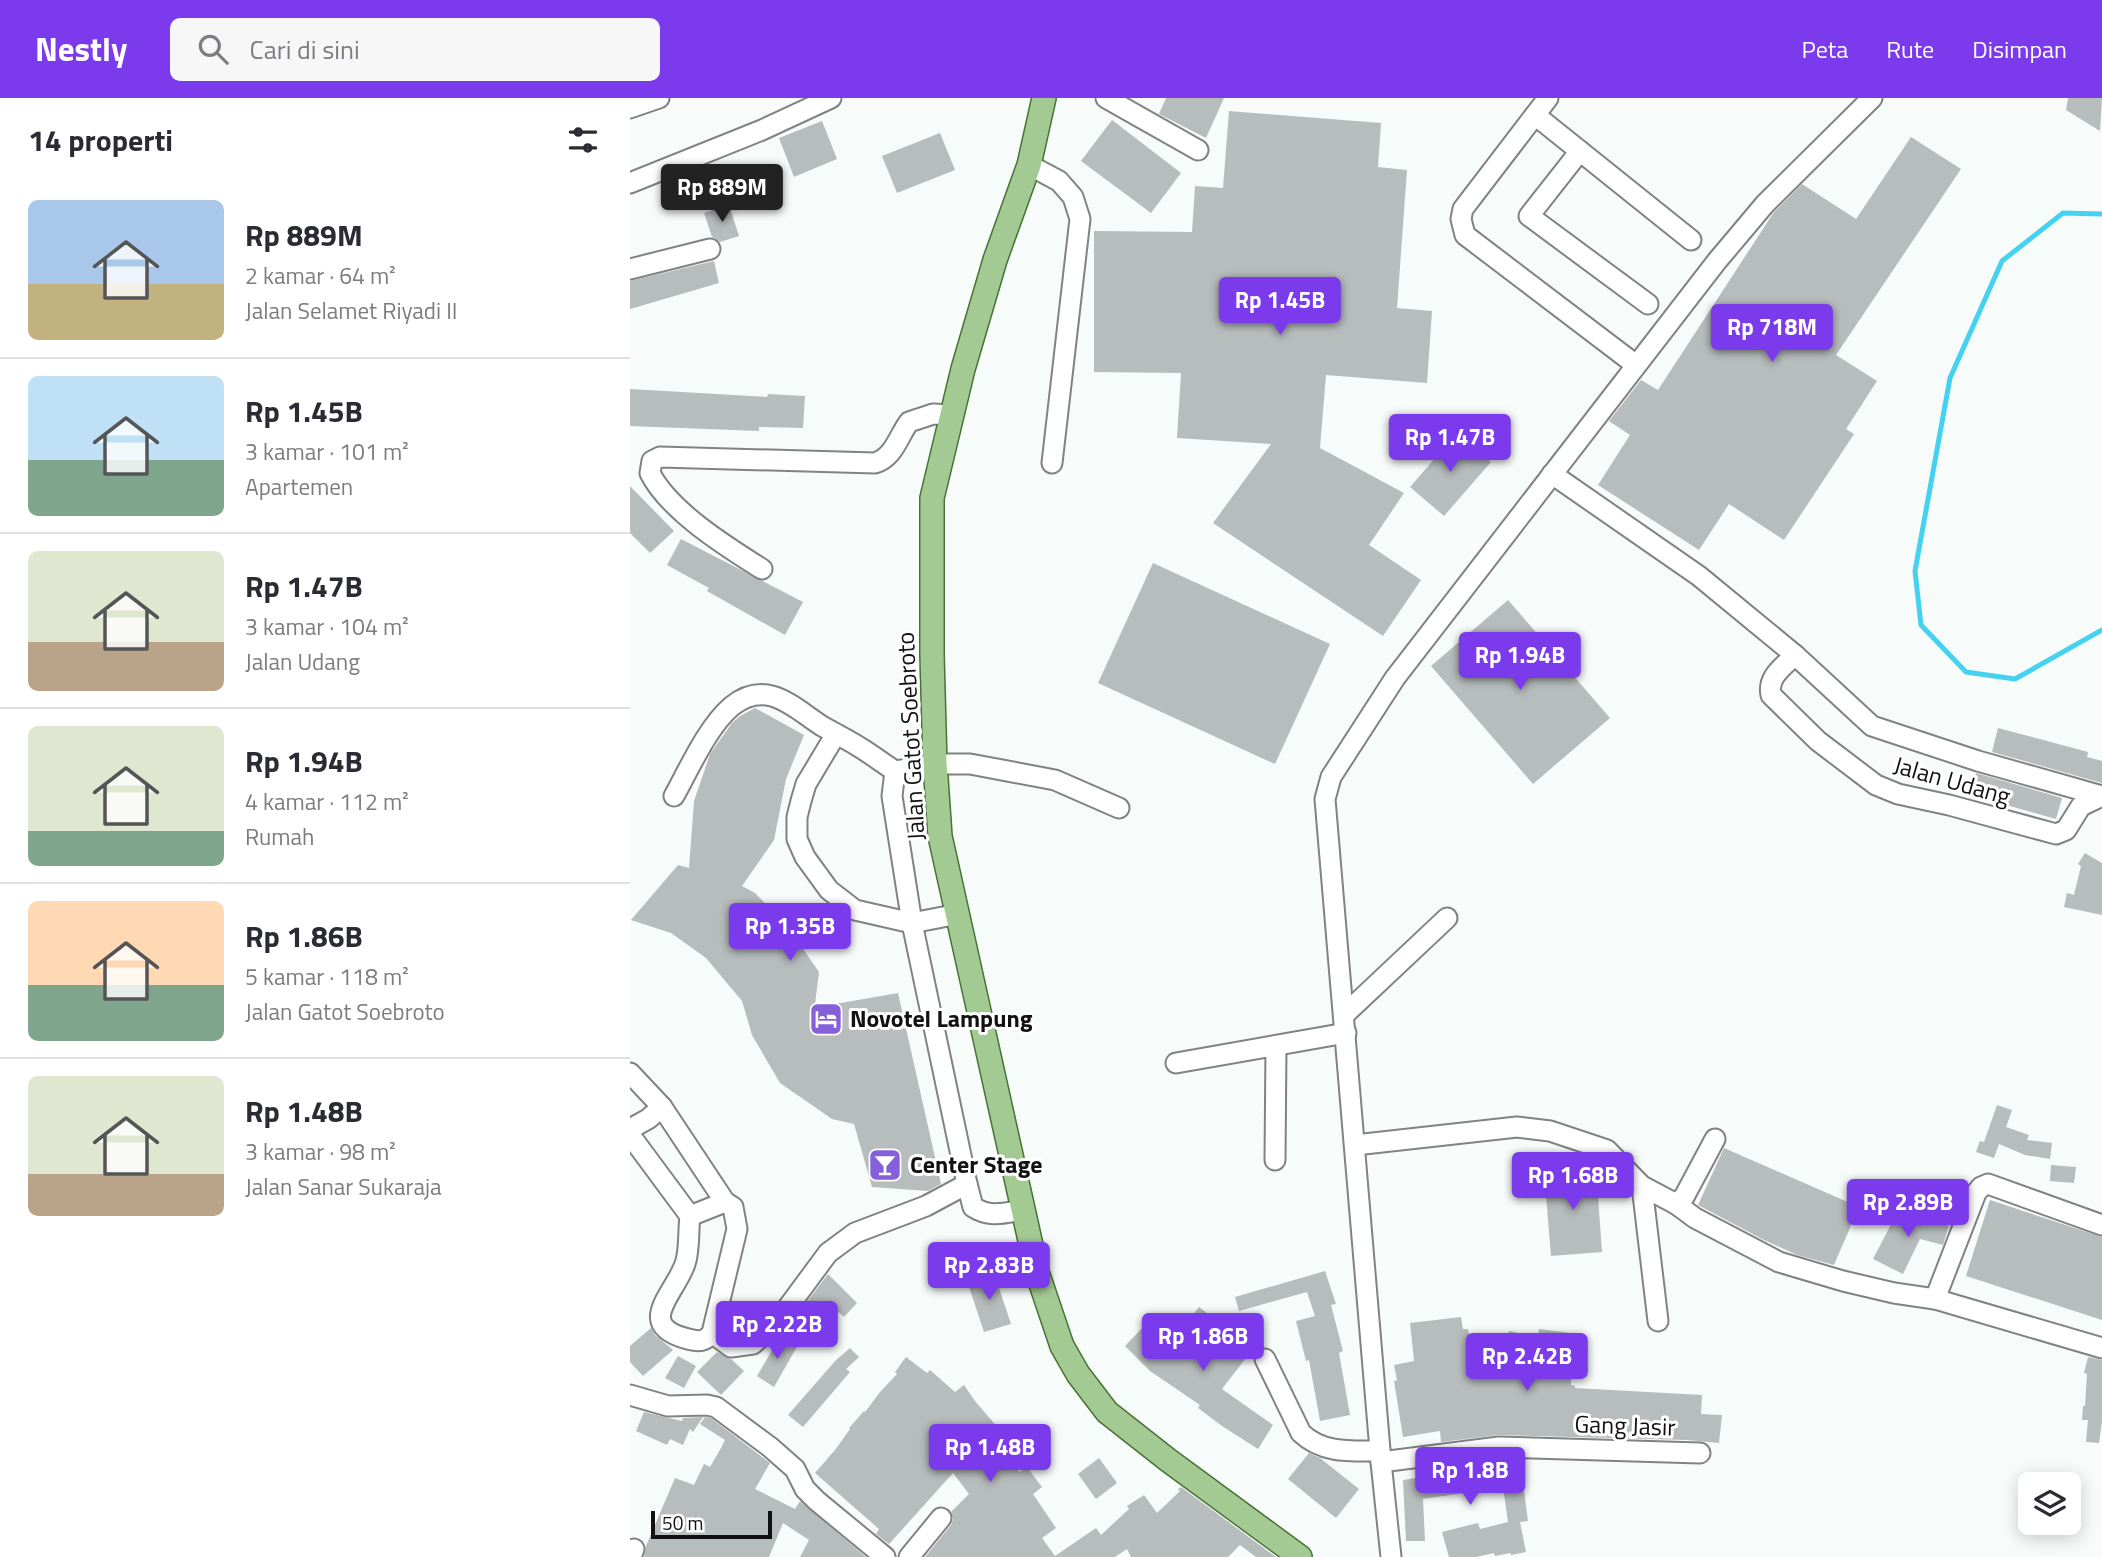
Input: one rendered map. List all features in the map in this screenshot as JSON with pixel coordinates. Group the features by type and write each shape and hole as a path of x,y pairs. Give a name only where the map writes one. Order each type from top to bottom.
{"main road":[{"name":"Jalan Gatot Soebroto","path":"1044,98 1029,165 995,260 951,415 932,498 932,655 940,836 1037,1272 1062,1346 1078,1374 1107,1412 1300,1557"}],"street":[{"path":"630,108 659,98"},
{"path":"630,183 762,130 831,98"},
{"path":"1106,98 1198,150"},
{"path":"1548,98 1463,209 1461,219 1465,235 1636,365"},
{"path":"1391,1557 1325,799 1331,777 1395,678 1717,261 1765,204 1872,98"},
{"path":"1535,115 1691,240"},
{"path":"1580,151 1529,216 1648,304"},
{"path":"1029,165 1059,181 1073,197 1080,219 1052,463"},
{"path":"630,269 710,249"},
{"path":"762,569 713,539 660,490 650,473 652,461 660,457 875,463 885,460 909,422 933,414 951,415"},
{"name":"Jalan Udang","path":"1552,474 1699,576 1795,655 1872,726 1978,761 2102,796"},
{"name":"Jalan Udang","path":"1795,655 1773,678 1769,687 1771,695 1818,741 1876,785 1898,794 2056,834 2066,830 2081,806 2102,796"},
{"path":"674,796 714,729 731,707 746,698 761,694 797,706 895,771 935,764 970,764 1055,780 1119,808"},
{"path":"836,734 806,784 797,817 797,839 805,857 830,890 855,910 912,923 958,914"},
{"path":"895,771 892,796 912,923 973,1207 992,1215 1023,1210"},
{"path":"1176,1063 1276,1046 1345,1024 1447,918"},
{"path":"1275,1160 1276,1046"},
{"path":"630,1073 662,1107 725,1202 733,1207 737,1229 712,1333 705,1340 695,1341 672,1335 661,1321 660,1311 685,1263 690,1216 630,1135"},
{"path":"630,1129 662,1107"},
{"path":"1355,1145 1517,1127 1550,1131 1607,1150 1642,1186 1676,1204 1695,1218 1779,1262 1843,1281 1935,1299 2102,1348"},
{"path":"1676,1204 1684,1197 1715,1139"},
{"path":"712,1333 731,1347 753,1344 776,1322 828,1253 855,1233 926,1206 967,1184"},
{"path":"1935,1299 1976,1193 1984,1185 1988,1184 2102,1225"},
{"path":"1642,1186 1658,1321"},
{"path":"690,1216 725,1202"},
{"name":"Gang Jasir","path":"1265,1359 1301,1433 1310,1442 1340,1451 1381,1457 1499,1447 1700,1453"},
{"path":"630,1395 668,1406 716,1407 778,1454 794,1469 805,1489 817,1501 885,1557"},
{"path":"909,1557 941,1518"}],"building":[{"path":"1166,98 1224,98 1206,138 1159,114"},
{"path":"2068,98 2102,98 2100,131 2066,110"},
{"path":"1229,111 1381,123 1378,167 1407,170 1397,308 1432,311 1427,383 1326,375 1320,448 1404,493 1369,545 1421,580 1383,636 1213,523 1271,444 1177,438 1181,373 1094,372 1094,231 1192,232 1195,186 1223,188"},
{"path":"1112,120 1181,173 1151,213 1081,161"},
{"path":"822,121 837,159 794,177 779,138"},
{"path":"940,133 955,170 897,193 882,156"},
{"path":"1911,137 1961,169 1836,355 1877,381 1846,429 1854,434 1784,540 1729,504 1699,550 1598,485 1630,435 1609,421 1641,380 1658,390 1774,212 1802,184 1856,219"},
{"path":"729,205 739,236 720,242 712,237 704,213"},
{"path":"714,261 719,283 630,309 630,281"},
{"path":"630,389 767,397 768,394 805,396 803,428 759,427 759,431 630,426"},
{"path":"1457,433 1491,462 1444,516 1410,487"},
{"path":"630,486 674,531 650,553 630,533"},
{"path":"681,539 803,602 785,635 667,565"},
{"path":"1153,563 1330,644 1275,764 1098,683"},
{"path":"1508,600 1610,718 1533,784 1431,666"},
{"name":"Novotel Lampung","path":"755,708 804,735 786,779 774,840 742,886 755,893 788,927 819,972 815,1004 841,1003 898,993 941,1184 928,1191 872,1187 854,1124 832,1119 780,1083 752,1035 742,1001 706,958 671,933 631,920 678,865 689,868 694,801 710,754 732,723"},
{"path":"1998,728 2088,752 2087,757 2102,761 2102,783 1992,752"},
{"path":"1976,773 2062,798 2056,819 1970,795"},
{"path":"2085,853 2102,863 2102,915 2064,907 2067,893 2074,895 2081,866 2078,864"},
{"path":"1997,1105 2012,1110 2006,1127 2029,1135 2027,1140 2052,1143 2050,1159 2025,1155 1999,1144 1994,1158 1976,1152 1980,1141 1984,1142"},
{"path":"1724,1148 1859,1207 1834,1265 1797,1255 1698,1205"},
{"path":"2051,1165 2076,1167 2074,1183 2050,1181"},
{"path":"1596,1168 1602,1252 1551,1256 1544,1172"},
{"path":"1990,1200 2102,1237 2102,1320 1966,1276"},
{"path":"1900,1207 1922,1218 1949,1226 1943,1245 1920,1239 1903,1274 1873,1259"},
{"path":"1325,1271 1336,1304 1331,1305 1343,1351 1339,1353 1350,1415 1320,1421 1309,1360 1306,1361 1296,1321 1315,1316 1307,1292 1239,1311 1235,1297"},
{"path":"994,1273 1011,1324 984,1332 967,1281"},
{"path":"828,1274 857,1303 844,1317 836,1310 824,1322 806,1303"},
{"path":"1199,1307 1207,1313 1214,1341 1236,1336 1253,1349 1222,1389 1273,1425 1258,1449 1222,1426 1198,1408 1200,1405 1150,1371 1125,1346 1144,1326 1166,1348"},
{"path":"1461,1317 1463,1329 1468,1329 1470,1339 1505,1346 1509,1331 1538,1337 1539,1329 1571,1333 1568,1364 1572,1364 1571,1385 1575,1388 1702,1395 1701,1414 1722,1415 1719,1443 1499,1435 1441,1442 1440,1431 1403,1437 1394,1365 1414,1361 1410,1323"},
{"path":"651,1328 655,1335 673,1350 643,1376 630,1362 630,1346"},
{"path":"781,1335 798,1345 774,1387 757,1376"},
{"path":"850,1348 859,1357 846,1369 850,1372 803,1427 788,1415 836,1360"},
{"path":"717,1352 731,1359 744,1371 721,1395 697,1372"},
{"path":"678,1356 696,1366 684,1388 665,1378"},
{"path":"906,1357 927,1373 930,1370 955,1392 964,1385 1005,1436 1000,1441 1019,1472 1027,1467 1042,1487 1033,1494 1056,1528 1042,1538 1055,1556 1096,1528 1101,1535 1129,1509 1127,1506 1144,1495 1157,1513 1181,1487 1276,1557 1256,1557 1240,1545 1228,1557 1131,1557 1127,1549 1115,1557 925,1557 951,1525 951,1512 969,1494 953,1473 889,1544 876,1534 879,1529 815,1473 849,1428 897,1374 895,1372"},
{"path":"2088,1357 2102,1360 2102,1421 2099,1443 2086,1442 2088,1420 2082,1420 2087,1374 2084,1373"},
{"path":"644,1412 682,1421 683,1418 703,1417 693,1432 690,1429 683,1445 670,1439 667,1445 636,1431"},
{"path":"705,1417 711,1418 770,1463 755,1489 795,1509 800,1501 866,1557 800,1557 809,1540 783,1523 769,1557 644,1557 646,1546 675,1478 694,1485 704,1464 710,1467 725,1440 700,1424"},
{"path":"1309,1453 1320,1458 1359,1489 1336,1518 1288,1479"},
{"path":"1099,1458 1117,1483 1096,1499 1078,1474"},
{"path":"1500,1459 1520,1460 1528,1521 1520,1522 1526,1552 1449,1557 1442,1532 1478,1523 1480,1529 1508,1522 1503,1487 1423,1499 1425,1541 1406,1541 1403,1480 1422,1477 1421,1469 1475,1462 1476,1469 1500,1465"}],"waterway":[{"path":"2102,214 2063,213 2002,261 1950,378 1915,571 1921,625 1966,672 2015,679 2102,630"}],"place":[{"name":"Novotel Lampung","path":"826,1019"},
{"name":"Center Stage","path":"885,1165"}]}
